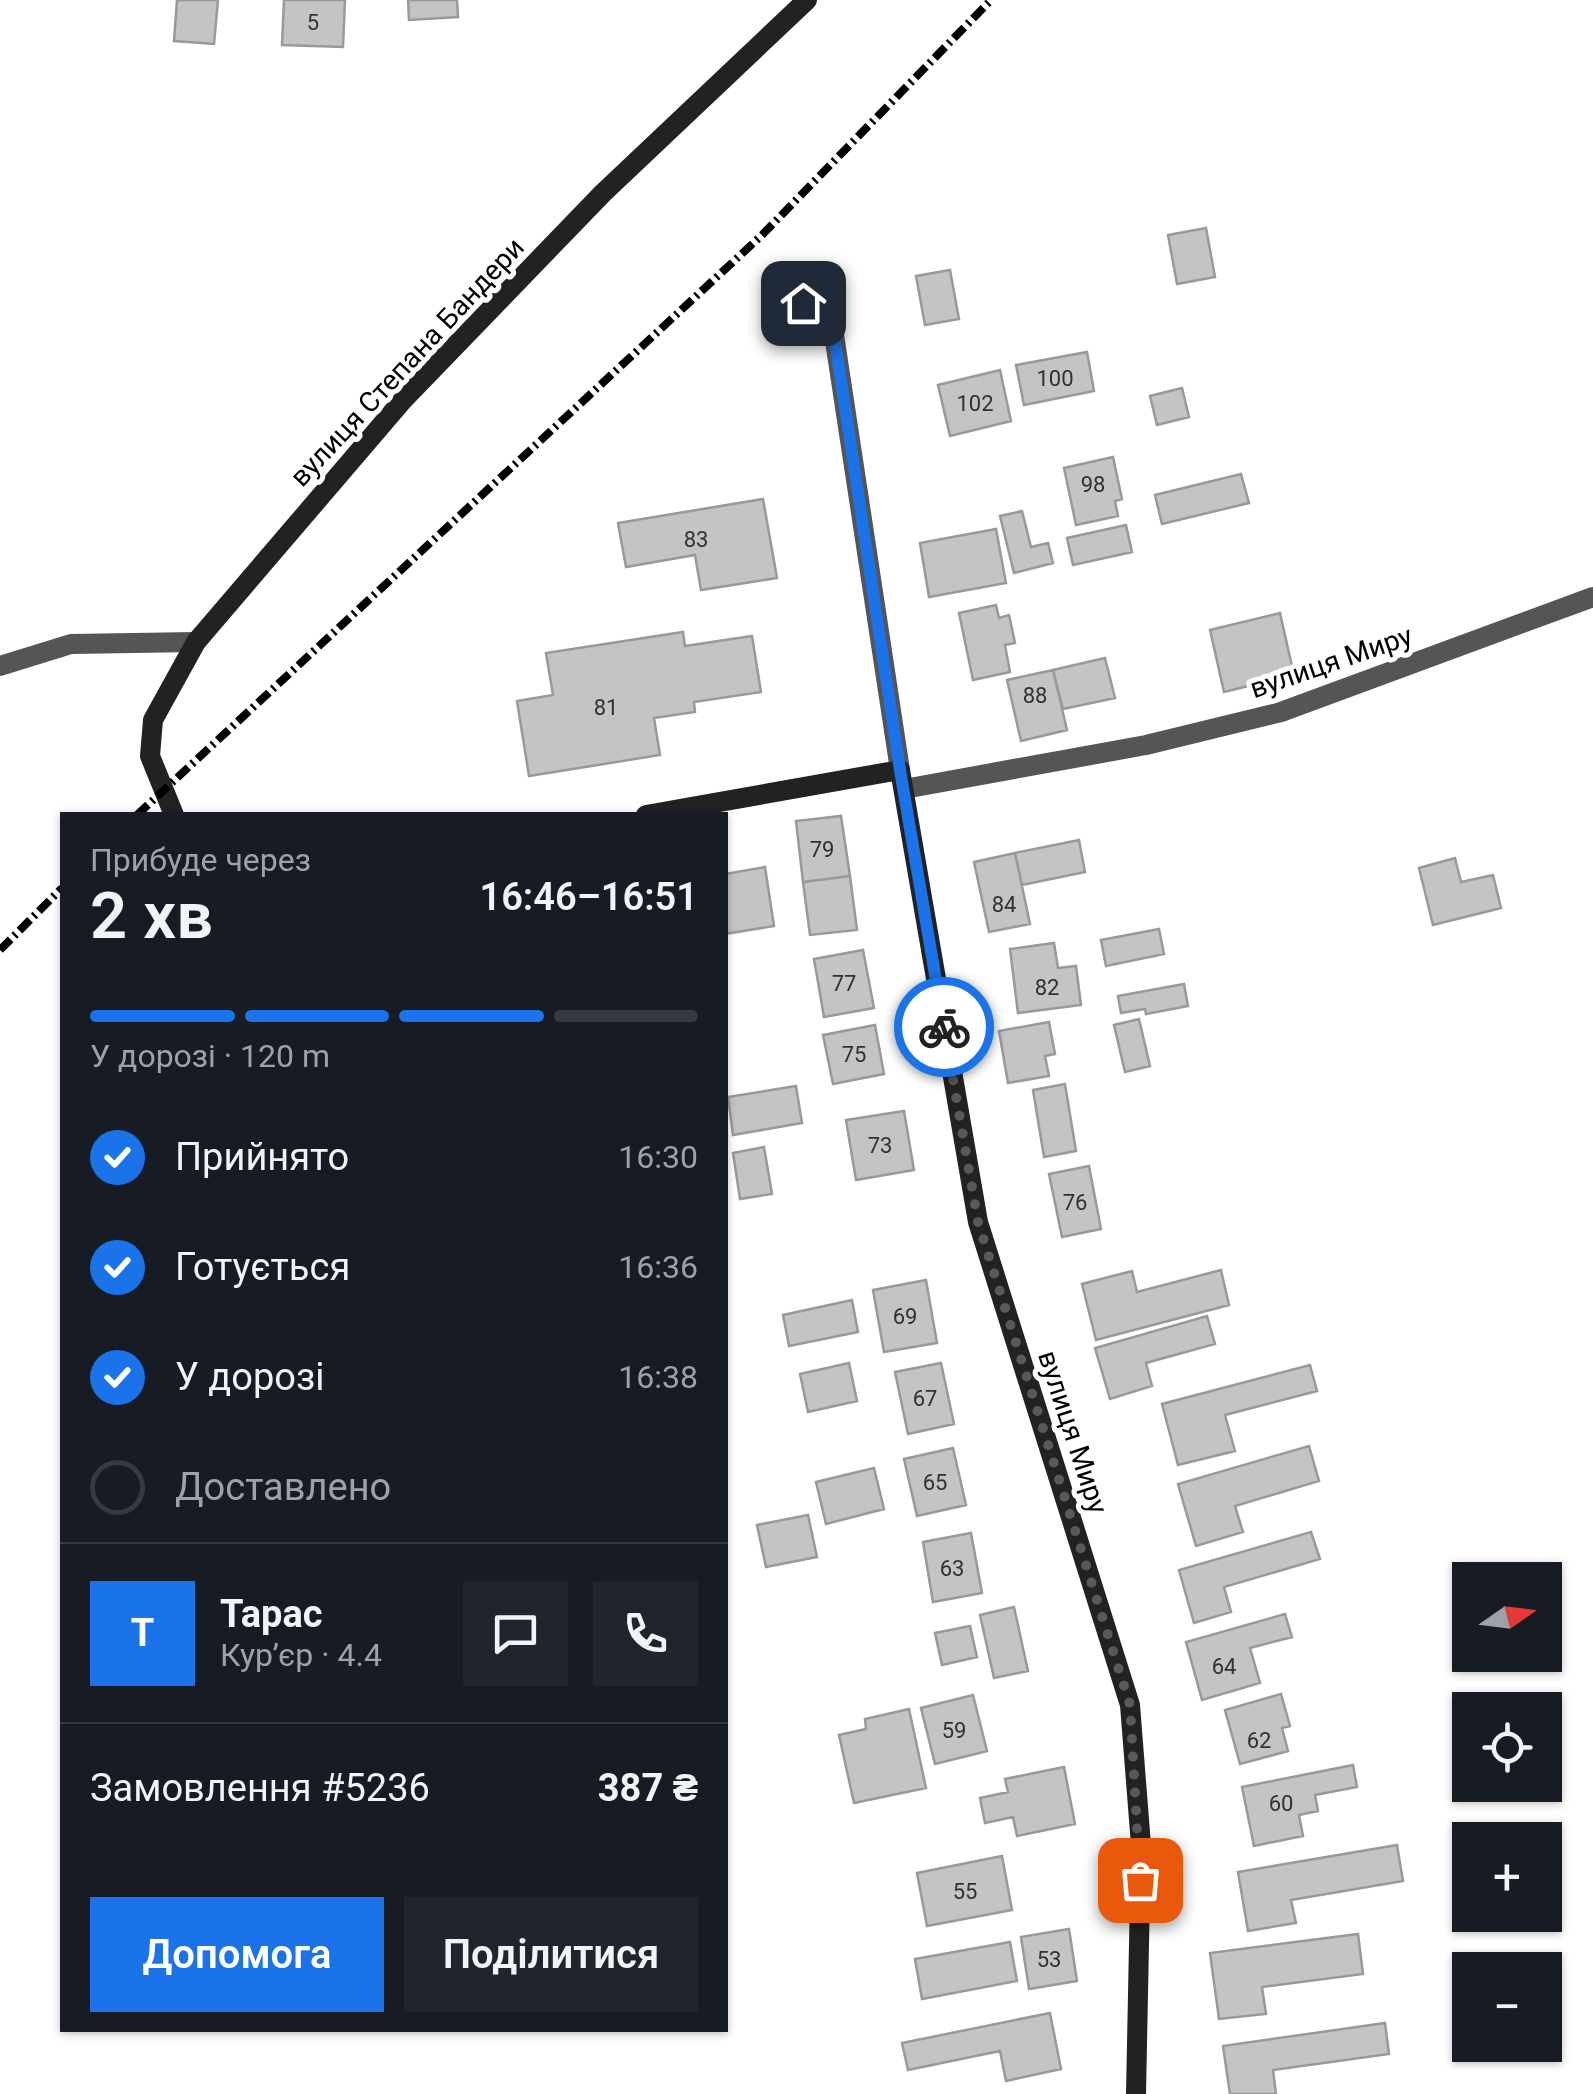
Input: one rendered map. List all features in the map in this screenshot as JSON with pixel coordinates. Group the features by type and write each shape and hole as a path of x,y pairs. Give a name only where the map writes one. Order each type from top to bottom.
{"street":[{"name":"вулиця Степана Бандери","path":"173,812 150,756 153,720 196,642 402,400 603,193 806,0"},
{"name":"вулиця Миру","path":"790,300 815,305 827,314 833,328 902,780 978,1222 1130,1705 1141,1845 1136,2094"},
{"name":"вулиця Миру","path":"668,812 1146,744 1281,712 1593,597"},
{"path":"0,666 70,644 196,642"}],"building":[{"path":"177,0 218,0 214,44 174,41"},
{"path":"284,0 345,0 343,47 282,45"},
{"path":"408,0 457,0 458,17 409,20"},
{"path":"1206,228 1215,277 1177,284 1168,235"},
{"path":"950,270 959,319 925,325 916,276"},
{"path":"1087,352 1094,391 1024,405 1016,365"},
{"path":"1000,370 1011,421 950,436 938,385"},
{"path":"1182,388 1189,417 1157,425 1150,396"},
{"path":"1113,457 1122,499 1115,501 1118,516 1076,525 1064,468"},
{"path":"1241,474 1249,503 1162,524 1155,495"},
{"path":"763,499 777,578 701,590 695,555 626,567 618,523"},
{"path":"1022,511 1031,547 1048,543 1053,563 1014,573 1000,516"},
{"path":"1126,525 1132,552 1073,565 1067,538"},
{"path":"996,529 1006,583 929,597 920,543"},
{"path":"996,605 999,618 1009,615 1015,643 1005,645 1010,672 973,680 959,613"},
{"path":"1280,613 1294,675 1224,692 1210,630"},
{"path":"683,632 685,646 752,636 761,692 694,702 695,712 654,718 660,755 529,776 517,701 553,695 546,653"},
{"path":"1105,658 1115,698 1063,709 1053,670"},
{"path":"1053,670 1067,730 1021,741 1007,680"},
{"path":"841,816 850,876 803,882 796,821"},
{"path":"1079,840 1085,872 1022,885 1015,853"},
{"path":"1015,853 1030,924 989,932 974,862"},
{"path":"1455,858 1461,882 1493,875 1501,908 1433,925 1419,868"},
{"path":"765,867 774,926 728,934 728,873"},
{"path":"850,876 857,930 810,935 803,882"},
{"path":"1159,929 1164,954 1106,966 1101,940"},
{"path":"1054,943 1058,968 1076,966 1081,1005 1018,1013 1010,949"},
{"path":"863,950 874,1008 824,1017 814,959"},
{"path":"1184,984 1188,1006 1146,1014 1145,1009 1121,1013 1118,996"},
{"path":"1139,1019 1150,1066 1125,1072 1114,1025"},
{"path":"1049,1022 1055,1054 1045,1056 1049,1076 1008,1083 999,1031"},
{"path":"875,1025 884,1074 833,1084 823,1035"},
{"path":"1065,1084 1076,1151 1044,1157 1033,1090"},
{"path":"796,1086 802,1123 733,1135 728,1097"},
{"path":"904,1111 914,1170 856,1180 846,1120"},
{"path":"764,1147 772,1194 740,1199 733,1153"},
{"path":"1089,1166 1101,1229 1062,1237 1049,1174"},
{"path":"1221,1270 1229,1305 1096,1340 1082,1284 1132,1271 1137,1292"},
{"path":"926,1280 937,1343 884,1352 873,1290"},
{"path":"852,1300 858,1332 789,1346 783,1315"},
{"path":"1207,1316 1215,1344 1146,1363 1152,1386 1110,1399 1095,1348"},
{"path":"849,1363 857,1401 808,1412 800,1374"},
{"path":"941,1363 954,1424 908,1434 895,1372"},
{"path":"1310,1365 1317,1391 1225,1415 1235,1451 1178,1465 1162,1404"},
{"path":"1309,1446 1319,1481 1235,1506 1243,1532 1196,1546 1178,1484"},
{"path":"953,1448 966,1505 917,1516 904,1459"},
{"path":"874,1468 884,1509 826,1524 816,1482"},
{"path":"808,1515 817,1557 766,1567 757,1525"},
{"path":"1311,1532 1320,1559 1224,1587 1231,1612 1194,1623 1179,1570"},
{"path":"971,1533 982,1593 933,1602 923,1542"},
{"path":"1014,1607 1028,1671 994,1678 980,1615"},
{"path":"1285,1614 1292,1637 1250,1648 1260,1683 1202,1700 1186,1642"},
{"path":"970,1626 977,1657 942,1665 935,1633"},
{"path":"1281,1694 1290,1726 1282,1728 1288,1751 1240,1764 1225,1710"},
{"path":"973,1695 987,1751 935,1764 921,1708"},
{"path":"909,1709 926,1788 854,1803 839,1735 866,1729 865,1719"},
{"path":"1353,1765 1357,1787 1315,1795 1318,1811 1299,1815 1303,1836 1254,1846 1242,1787"},
{"path":"1064,1767 1075,1824 1017,1836 1013,1817 985,1823 980,1798 1008,1792 1005,1779"},
{"path":"1397,1845 1403,1881 1291,1900 1296,1923 1248,1931 1238,1872"},
{"path":"1002,1856 1012,1910 927,1926 917,1873"},
{"path":"1069,1929 1077,1981 1029,1989 1021,1937"},
{"path":"1358,1934 1363,1974 1262,1987 1266,2014 1219,2019 1210,1953"},
{"path":"1010,1942 1017,1981 922,1999 915,1959"},
{"path":"1050,2013 1061,2069 1006,2081 1000,2051 908,2070 902,2043"},
{"path":"1385,2023 1389,2054 1273,2070 1276,2094 1230,2094 1223,2046"}],"railway":[{"path":"140,812 762,235 991,0"},
{"path":"0,950 60,890"}],"way so far":[{"path":"944,1027 978,1222 1130,1705 1140,1880"}],"route":[{"path":"803,303 815,305 827,314 833,328 900,770 944,1027"}]}
